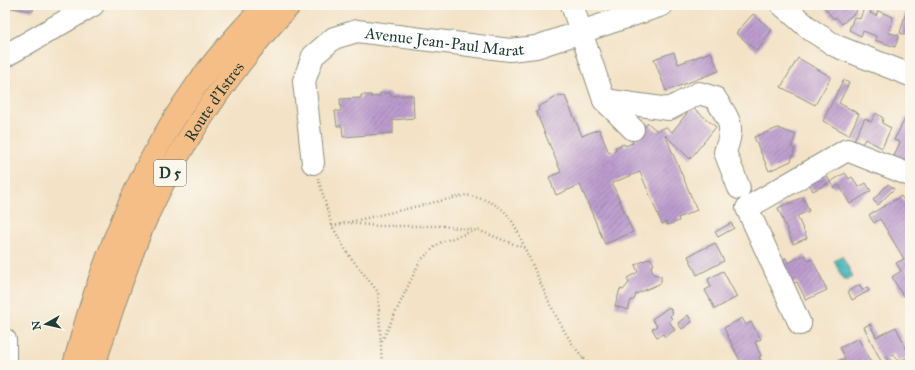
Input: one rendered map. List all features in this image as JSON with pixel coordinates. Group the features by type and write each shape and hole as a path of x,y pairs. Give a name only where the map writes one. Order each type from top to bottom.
{"main road":[{"name":"Route d'Istres","path":"74,365 96,289 123,221 158,146 196,85 244,26 265,5"},
{"name":"Route d'Istres","path":"94,365 116,295 142,227 180,152 218,94 262,35 290,5"}],"street":[{"path":"572,5 604,100 633,129"},
{"name":"Avenue Jean-Paul Marat","path":"314,164 304,81 313,56 334,38 357,31 510,50 536,47 662,5"},
{"path":"782,5 811,30 836,46 910,75"},
{"path":"5,56 86,7"},
{"path":"604,100 669,109 699,93 715,98 729,120 731,135 725,152 739,188"},
{"path":"800,324 747,208 847,150 910,175"},
{"path":"5,340 5,358"}],"path":[{"path":"314,164 332,226 348,254 378,292 382,365"},
{"path":"332,226 466,195 488,201 505,212 524,248 555,314 583,358 590,365"},
{"path":"349,222 377,226 443,226 473,230 524,248"},
{"path":"381,343 420,262 440,243 473,230"},
{"path":"583,358 584,365"}],"water":[{"path":"842,256 853,276 844,281 834,261"}],"building":[{"path":"5,5 34,5 33,11 5,7"},
{"path":"822,5 852,5 857,11 842,24 836,17 834,19"},
{"path":"865,5 869,5 868,8 872,9 870,13 876,16 878,11 893,17 889,33 899,35 895,47 875,40 876,36 863,31 861,36 849,30 854,17 860,19"},
{"path":"907,8 910,8 910,36 900,33"},
{"path":"753,14 772,30 757,51 736,33"},
{"path":"674,52 678,64 711,52 719,71 666,91 654,59"},
{"path":"798,58 831,77 815,105 781,87"},
{"path":"843,80 849,83 839,103 859,114 849,135 823,121"},
{"path":"380,93 390,93 391,96 413,95 414,118 393,120 393,133 343,137 342,126 337,126 335,111 341,111 340,99 361,98 361,95 371,95 371,97 380,96"},
{"path":"560,95 565,96 582,136 599,129 609,153 616,150 615,147 633,143 632,140 642,136 642,130 648,123 657,131 666,127 672,132 692,107 716,127 690,159 665,135 697,210 678,218 679,221 667,225 666,222 662,224 640,172 612,183 633,232 605,244 580,185 556,195 549,177 561,172 536,112 539,110 538,107"},
{"path":"876,113 883,118 882,123 891,128 882,148 865,139 862,144 854,140 865,118 871,122"},
{"path":"906,117 910,119 910,159 908,163 894,156 900,142 894,140"},
{"path":"778,128 796,135 791,147 795,149 791,161 769,171 754,137"},
{"path":"845,173 849,179 852,177 859,187 866,183 871,191 850,204 839,185 834,188 830,182"},
{"path":"826,174 830,182 813,191 809,183"},
{"path":"888,184 894,189 878,205 873,200"},
{"path":"901,196 908,206 910,205 910,255 905,258 910,266 906,269 910,276 910,295 909,293 903,296 892,277 901,271 896,263 904,259 880,219 874,223 869,215"},
{"path":"803,197 809,211 797,216 807,238 793,244 778,208"},
{"path":"731,223 734,228 718,237 715,232"},
{"path":"715,243 724,261 697,275 688,256"},
{"path":"805,255 808,261 812,259 827,290 806,300 797,282 789,285 777,261 786,258 788,263"},
{"path":"650,258 654,264 651,266 653,274 661,276 661,283 636,294 634,300 631,300 628,310 615,306 620,289 623,290 629,283 627,278 638,272 635,265"},
{"path":"723,271 737,297 715,309 705,290 711,287 708,279"},
{"path":"860,285 862,290 867,287 869,291 852,300 848,291"},
{"path":"669,307 673,313 670,316 672,319 669,321 675,330 665,337 663,334 657,337 652,329 657,326 652,319"},
{"path":"688,315 692,322 682,329 678,323"},
{"path":"742,318 746,325 751,322 761,339 755,342 763,365 742,365 724,328"},
{"path":"870,324 876,337 896,327 910,356 898,362 894,354 886,357 890,365 883,365 864,327"},
{"path":"858,338 872,365 840,365 838,361 845,358 840,348"}]}
